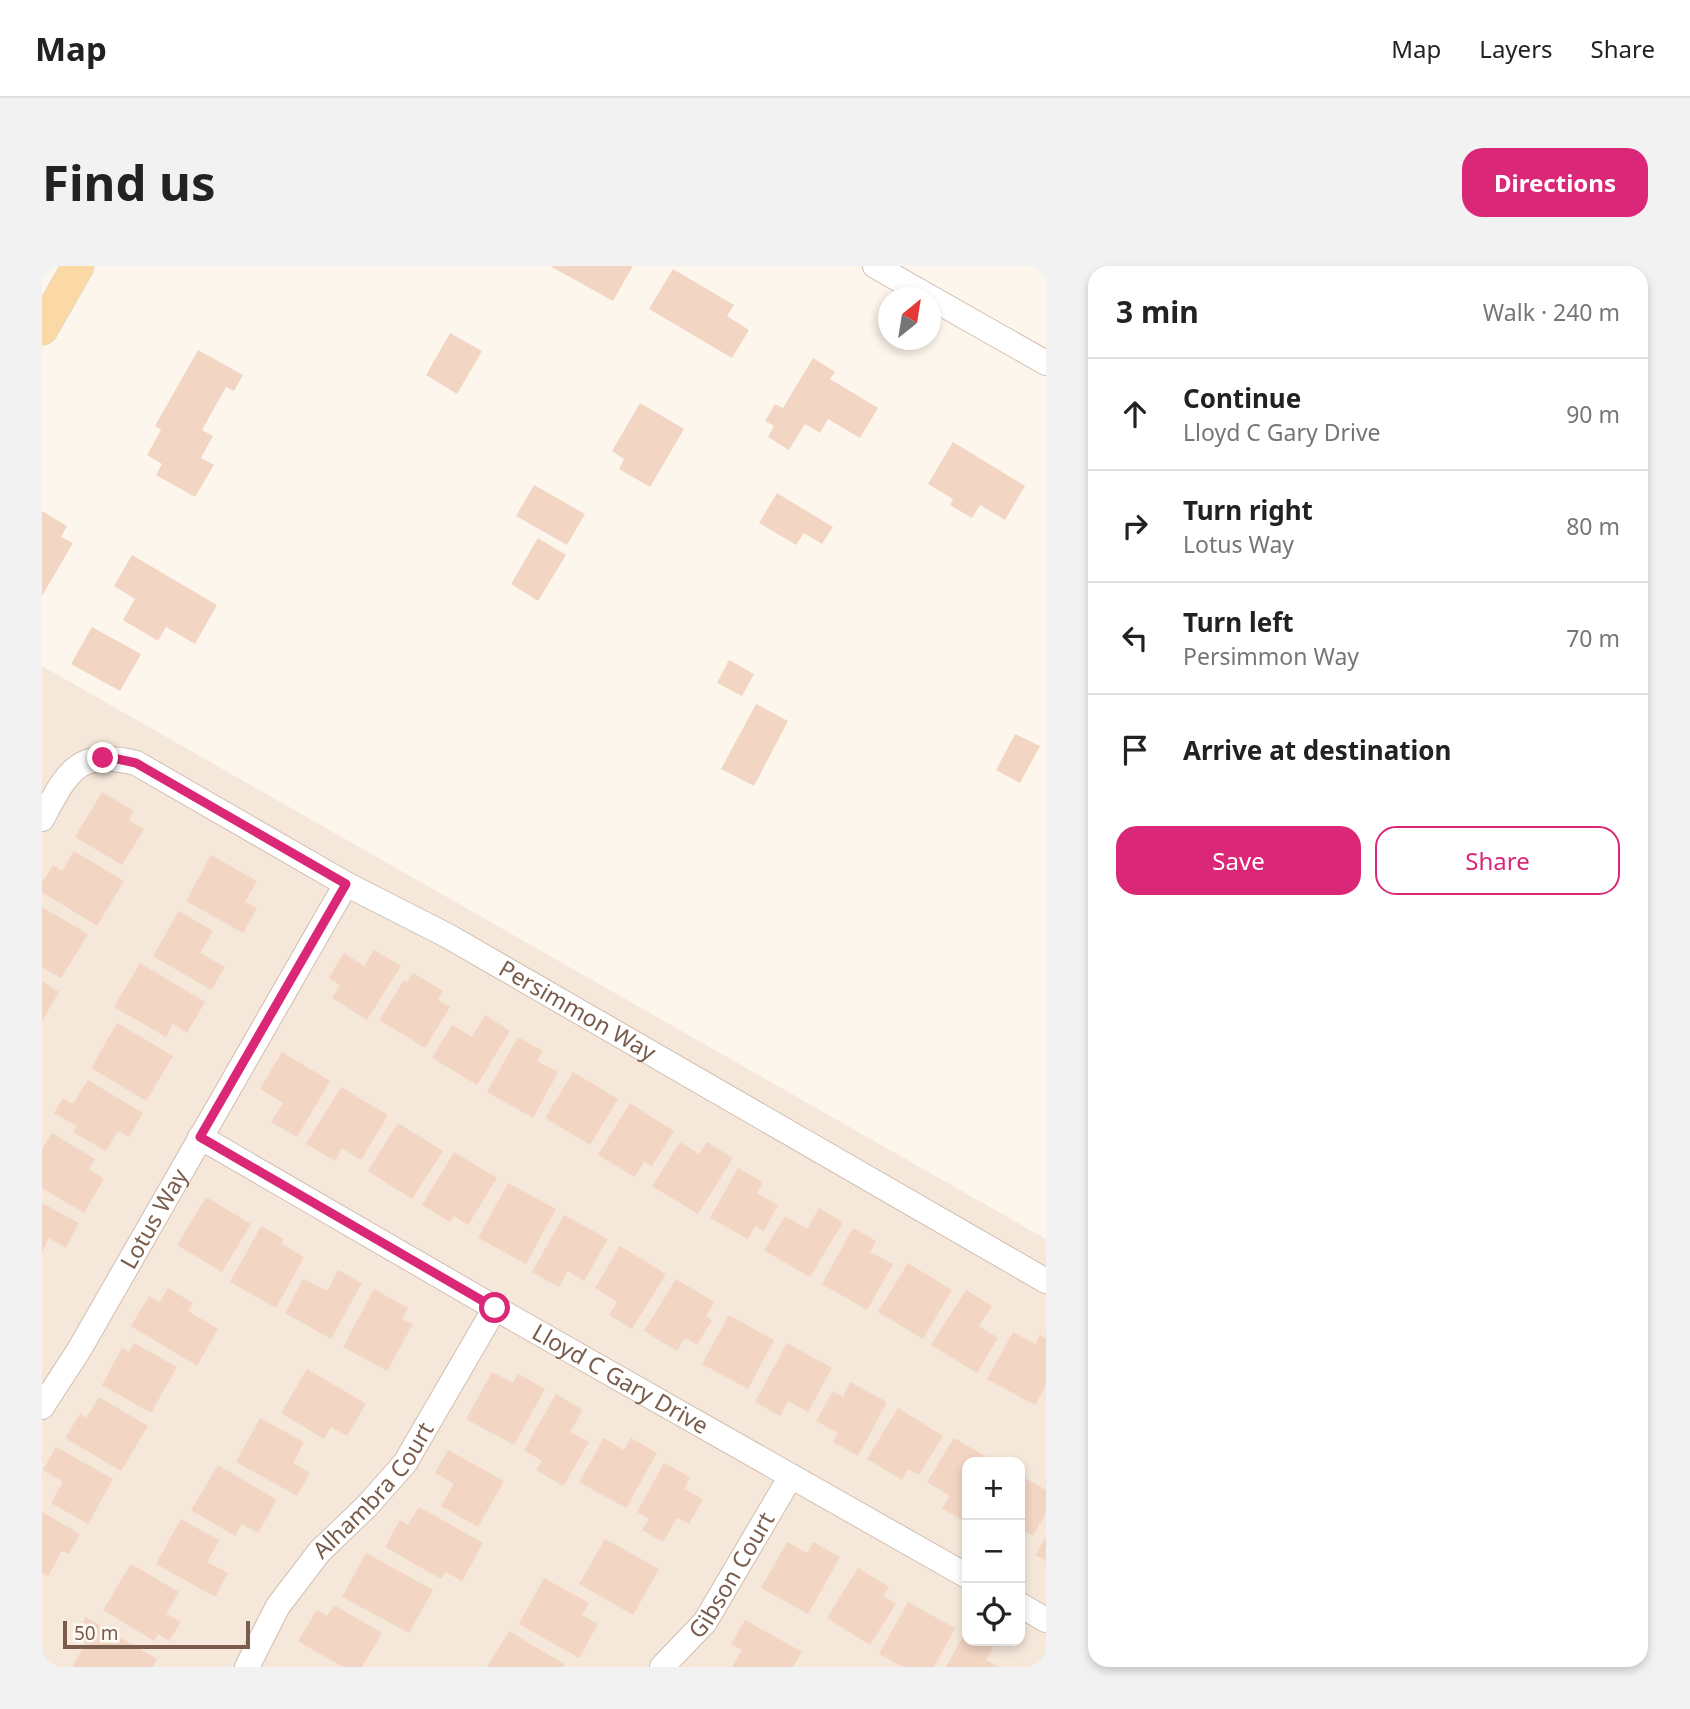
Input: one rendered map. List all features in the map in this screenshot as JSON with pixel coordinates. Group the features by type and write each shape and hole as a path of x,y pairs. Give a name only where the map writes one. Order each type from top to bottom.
{"main road":[{"path":"42,329 78,266"}],"street":[{"path":"875,266 1046,363"},
{"name":"Persimmon Way","path":"42,819 62,783 77,767 89,760 103,758 136,763 346,884 448,936 1046,1280"},
{"name":"Lotus Way","path":"42,1407 79,1350 346,884"},
{"name":"Lloyd C Gary Drive","path":"200,1137 962,1573"},
{"name":"Alhambra Court","path":"247,1667 278,1606 320,1551 367,1506 405,1463 495,1308"},
{"name":"Gibson Court","path":"662,1667 705,1622 791,1476"},
{"path":"1025,1608 1046,1620"}],"shaded area":[{"path":"42,666 1046,1239 1046,1667 42,1667"}],"building":[{"path":"550,266 633,266 613,301"},
{"path":"673,269 734,305 727,316 749,330 732,358 649,309"},
{"path":"450,333 482,351 457,394 426,375"},
{"path":"198,350 243,375 234,391 226,387 202,430 213,436 201,458 214,465 195,497 156,475 162,464 147,455 161,430 155,426"},
{"path":"813,358 835,372 830,379 878,408 860,438 828,419 820,433 805,424 789,450 768,437 774,426 765,421 775,404 783,408"},
{"path":"640,403 684,429 650,487 619,469 624,459 612,451"},
{"path":"953,442 1025,486 1005,520 980,505 972,518 950,505 953,499 928,484"},
{"path":"534,485 585,514 567,545 516,516"},
{"path":"777,493 833,527 822,544 804,533 796,545 759,523"},
{"path":"42,511 67,526 61,537 73,543 42,596"},
{"path":"538,538 566,555 538,601 511,584"},
{"path":"132,555 217,605 195,644 166,627 158,641 123,620 135,599 114,586"},
{"path":"92,627 141,654 120,691 71,664"},
{"path":"729,660 754,674 742,696 717,683"},
{"path":"756,704 788,721 754,786 721,769"},
{"path":"1015,734 1040,746 1020,783 996,770"},
{"path":"102,792 134,811 129,820 144,829 122,865 75,837"},
{"path":"74,851 124,881 97,926 42,892 42,883 53,865 62,871"},
{"path":"211,855 257,881 245,902 257,908 243,933 186,901"},
{"path":"42,907 88,934 61,978 42,967"},
{"path":"179,911 213,931 200,953 225,967 211,990 153,956"},
{"path":"374,950 401,966 367,1020 332,998 340,985 329,978 344,953 364,966"},
{"path":"140,963 205,1002 187,1033 173,1024 166,1037 114,1007"},
{"path":"413,973 443,991 438,1000 450,1007 425,1048 379,1020 404,980 407,982"},
{"path":"42,981 59,992 42,1021"},
{"path":"485,1015 510,1031 477,1085 432,1058 452,1025 472,1037"},
{"path":"117,1023 173,1056 146,1101 91,1068"},
{"path":"518,1037 543,1051 537,1061 558,1072 533,1118 487,1092"},
{"path":"282,1052 330,1081 297,1137 271,1122 283,1103 260,1089"},
{"path":"573,1072 618,1099 590,1145 545,1118"},
{"path":"88,1080 143,1113 129,1137 118,1131 106,1151 73,1132 77,1126 54,1113 63,1098 73,1104"},
{"path":"341,1087 388,1115 361,1160 342,1148 335,1161 306,1144"},
{"path":"630,1103 674,1131 652,1166 644,1162 635,1177 598,1155"},
{"path":"398,1123 443,1151 412,1199 368,1171"},
{"path":"52,1133 95,1159 89,1169 104,1179 84,1213 42,1188 42,1149"},
{"path":"680,1142 699,1154 707,1142 733,1158 698,1214 652,1186"},
{"path":"454,1152 497,1178 468,1225 454,1216 450,1222 422,1205"},
{"path":"738,1168 763,1182 757,1193 778,1205 764,1231 755,1226 748,1239 710,1218"},
{"path":"508,1183 556,1209 526,1264 478,1238"},
{"path":"206,1197 251,1224 222,1272 177,1245"},
{"path":"42,1203 79,1223 66,1248 49,1238 42,1252"},
{"path":"819,1208 843,1222 810,1277 764,1250 785,1216 807,1229"},
{"path":"564,1215 608,1239 584,1281 568,1271 559,1287 532,1272"},
{"path":"261,1226 284,1239 282,1244 304,1257 276,1308 230,1282"},
{"path":"853,1228 876,1241 870,1252 893,1264 867,1310 822,1284"},
{"path":"620,1246 666,1274 632,1329 609,1315 617,1302 595,1288"},
{"path":"908,1263 952,1290 923,1339 878,1312"},
{"path":"338,1270 362,1283 331,1339 285,1313 303,1279 327,1291"},
{"path":"676,1279 714,1302 706,1316 712,1320 697,1345 685,1338 677,1351 644,1331"},
{"path":"168,1288 193,1303 188,1311 218,1329 197,1366 131,1326 149,1296 160,1302"},
{"path":"374,1289 408,1308 402,1319 413,1324 387,1371 343,1347"},
{"path":"966,1290 992,1306 979,1326 998,1338 977,1373 931,1345"},
{"path":"729,1315 774,1340 748,1389 702,1364"},
{"path":"1013,1332 1035,1344 1040,1335 1046,1338 1046,1385 1035,1405 987,1379"},
{"path":"134,1343 177,1367 151,1413 102,1385 122,1348 129,1352"},
{"path":"787,1343 832,1368 808,1412 788,1401 780,1416 755,1402"},
{"path":"307,1369 366,1404 347,1436 331,1427 324,1439 281,1413"},
{"path":"492,1372 513,1383 518,1374 545,1389 514,1445 466,1419"},
{"path":"850,1382 887,1402 858,1456 833,1442 838,1433 816,1421 833,1391 843,1397"},
{"path":"556,1394 583,1410 570,1432 589,1442 563,1486 536,1470 542,1461 524,1450"},
{"path":"99,1397 148,1426 121,1471 65,1438 80,1414 86,1418"},
{"path":"898,1408 943,1436 919,1475 908,1469 902,1480 867,1459"},
{"path":"260,1418 304,1442 293,1463 310,1473 297,1496 236,1462"},
{"path":"604,1438 624,1450 631,1438 657,1453 626,1508 579,1482"},
{"path":"954,1438 986,1457 962,1457 962,1520 942,1508 950,1496 927,1482"},
{"path":"56,1447 113,1479 88,1524 51,1503 63,1482 43,1470"},
{"path":"448,1450 504,1481 478,1527 441,1506 454,1484 435,1473"},
{"path":"664,1463 690,1477 684,1489 703,1499 689,1524 677,1518 663,1542 642,1530 649,1519 637,1512"},
{"path":"218,1465 277,1500 258,1533 242,1524 235,1536 191,1510"},
{"path":"1025,1478 1046,1490 1046,1513 1033,1536 1025,1531"},
{"path":"419,1507 483,1543 462,1581 446,1572 441,1579 385,1547 400,1520 408,1525"},
{"path":"42,1512 80,1534 69,1554 62,1551 48,1576 42,1572"},
{"path":"181,1519 219,1540 207,1562 228,1573 215,1597 156,1564"},
{"path":"1046,1537 1046,1561 1035,1555"},
{"path":"605,1539 659,1569 633,1615 579,1584"},
{"path":"787,1542 807,1553 813,1542 840,1557 808,1614 761,1588"},
{"path":"366,1553 433,1590 409,1633 342,1597"},
{"path":"131,1564 179,1592 166,1614 181,1622 169,1641 158,1634 154,1641 103,1610"},
{"path":"858,1568 889,1587 883,1596 896,1604 870,1645 827,1618"},
{"path":"544,1578 589,1603 582,1615 598,1624 579,1658 519,1624"},
{"path":"908,1602 955,1628 934,1667 903,1667 879,1654"},
{"path":"334,1605 382,1633 362,1667 343,1667 298,1641 317,1610 327,1616"},
{"path":"86,1617 157,1659 153,1667 72,1667 86,1643 75,1637"},
{"path":"745,1620 802,1652 793,1667 732,1667 742,1650 731,1644"},
{"path":"509,1631 564,1664 563,1667 487,1667"},
{"path":"962,1638 962,1646 993,1646 986,1660 999,1667 946,1667"}],"route":[{"path":"103,758 136,763 346,884 200,1137 495,1308"}]}
